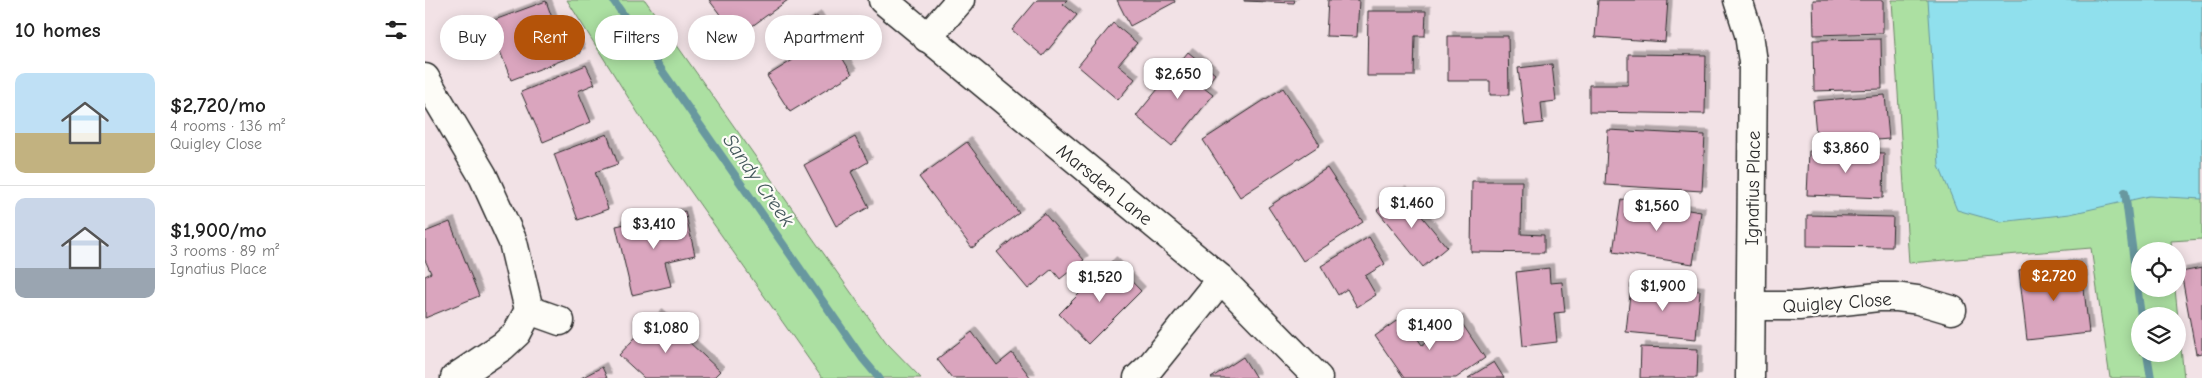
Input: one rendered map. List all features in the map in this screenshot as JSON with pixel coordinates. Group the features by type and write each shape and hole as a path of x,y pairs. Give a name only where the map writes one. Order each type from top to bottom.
{"street":[{"name":"Marsden Lane","path":"883,0 1221,279 1318,378"},
{"path":"927,38 960,0"},
{"name":"Ignatius Place","path":"1738,0 1749,34 1753,62 1750,378"},
{"path":"425,78 483,176 513,242 529,310 517,333 503,346 455,378"},
{"path":"1138,378 1150,367 1221,279"},
{"name":"Quigley Close","path":"1751,306 1799,306 1887,297 1918,300 1952,310"},
{"path":"529,310 560,321"}],"green space":[{"path":"567,0 645,0 656,15 595,15 595,45 585,29 585,15 576,15"},
{"path":"1892,0 2202,0 2202,239 2171,242 2131,242 2131,297 2176,297 2177,307 2131,307 2131,362 2182,362 2184,378 2110,378 2091,248 1909,263"},
{"path":"678,47 886,342 921,378 822,378 660,148 605,60 678,60"}],"water":[{"path":"1928,0 2202,0 2202,199 2149,196 2070,214 2000,222 1957,210 1939,166"}],"building":[{"path":"709,0 788,0 755,24 755,15 720,15"},
{"path":"1037,0 1067,0 1063,4 1077,15 1043,56 1012,30"},
{"path":"1117,0 1174,0 1175,2 1130,26"},
{"path":"1244,0 1295,0 1294,3"},
{"path":"1328,0 1359,0 1357,37 1326,36"},
{"path":"1598,0 1668,0 1665,42 1595,37"},
{"path":"1813,0 1883,0 1883,33 1814,35"},
{"path":"546,1 551,15 514,15 514,60 563,60 511,80 503,60 504,16"},
{"path":"1368,11 1426,11 1425,36 1415,36 1414,76 1367,76"},
{"path":"1113,23 1137,43 1118,65 1135,79 1118,100 1078,66"},
{"path":"1448,36 1508,36 1509,95 1490,95 1490,81 1448,81"},
{"path":"1881,39 1882,89 1814,91 1813,40"},
{"path":"1188,52 1215,74 1204,88 1213,95 1172,146 1136,116"},
{"path":"1628,54 1706,55 1705,114 1589,112 1589,85 1628,85"},
{"path":"793,60 844,60 852,74 790,112 767,76"},
{"path":"1552,64 1556,101 1541,103 1543,123 1525,125 1518,68"},
{"path":"586,65 595,84 578,91 591,122 543,142 521,92"},
{"path":"1283,88 1320,145 1240,197 1203,140"},
{"path":"1885,95 1889,139 1817,145 1813,101"},
{"path":"1608,130 1705,135 1702,191 1605,185"},
{"path":"607,134 618,164 595,172 608,209 578,220 554,154"},
{"path":"855,137 868,162 851,172 869,207 836,226 804,165"},
{"path":"967,142 1019,213 972,248 919,177"},
{"path":"1809,151 1884,153 1883,198 1807,195"},
{"path":"1327,168 1363,222 1303,261 1268,207"},
{"path":"1472,181 1522,181 1521,234 1544,235 1544,253 1471,252"},
{"path":"1401,191 1447,247 1423,267 1377,210"},
{"path":"1621,199 1701,212 1693,264 1613,252"},
{"path":"685,211 695,255 665,262 671,286 632,295 616,226"},
{"path":"1044,213 1084,260 1060,279 1052,269 1028,289 997,252"},
{"path":"1807,215 1893,217 1892,247 1807,246"},
{"path":"450,222 479,296 425,318 425,276 431,273 425,260 425,232"},
{"path":"1369,237 1385,264 1365,276 1376,295 1357,307 1347,289 1338,295 1321,266"},
{"path":"1112,261 1141,291 1088,344 1059,314"},
{"path":"2081,263 2089,333 2027,340 2019,270"},
{"path":"1549,268 1550,283 1562,282 1565,312 1554,313 1557,342 1523,346 1516,272"},
{"path":"2202,268 2202,353 2196,354 2186,297 2186,271"},
{"path":"1631,284 1700,291 1696,339 1626,332"},
{"path":"658,313 720,371 713,378 644,378 619,355"},
{"path":"1402,317 1422,345 1459,319 1485,358 1456,378 1404,378 1375,336"},
{"path":"972,332 997,365 1012,353 1031,378 952,378 937,359"},
{"path":"1641,347 1698,349 1697,378 1640,378"},
{"path":"1243,357 1256,378 1211,378"},
{"path":"1494,362 1504,378 1468,378"},
{"path":"602,367 607,378 581,378"}],"waterway":[{"name":"Sandy Creek","path":"613,0 863,359 879,378"},
{"path":"2125,192 2140,307"},
{"path":"2148,362 2151,378"}]}
